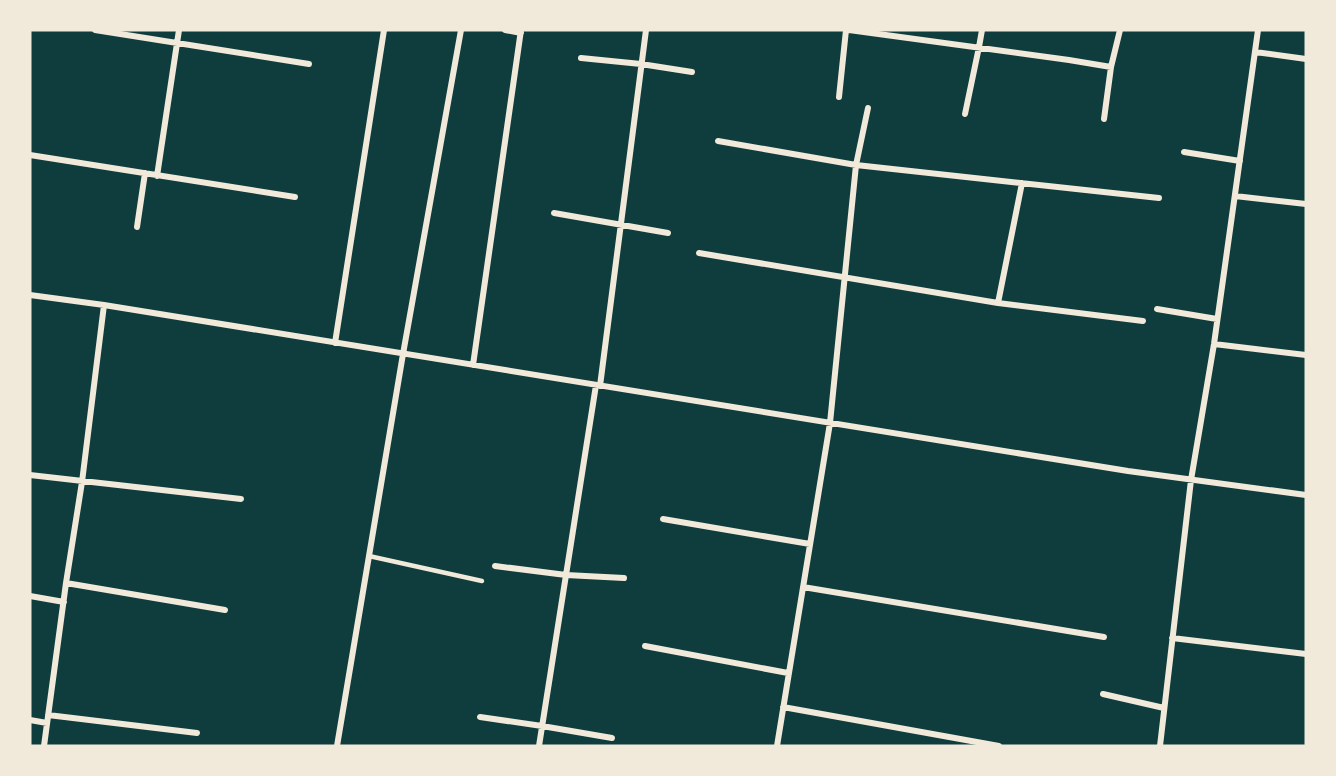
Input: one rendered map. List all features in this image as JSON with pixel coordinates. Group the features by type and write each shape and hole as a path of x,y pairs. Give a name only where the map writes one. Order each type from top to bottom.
{"street":[{"path":"95,30 309,64"},
{"path":"157,176 179,30"},
{"path":"335,343 384,30"},
{"path":"338,746 403,354 461,30"},
{"path":"473,365 521,31 505,30"},
{"path":"539,746 598,385 646,30"},
{"path":"839,98 848,30 1070,60 1111,68"},
{"path":"965,114 982,30"},
{"path":"1104,119 1111,68 1120,30"},
{"path":"1160,746 1191,480 1214,344 1258,30"},
{"path":"1255,52 1306,59"},
{"path":"581,58 692,72"},
{"path":"777,746 830,423 856,165 868,108"},
{"path":"718,141 856,165 1159,198"},
{"path":"1184,152 1240,161"},
{"path":"30,155 295,197"},
{"path":"137,227 145,173"},
{"path":"998,303 1022,183"},
{"path":"1235,196 1306,204"},
{"path":"554,213 668,233"},
{"path":"699,253 998,303 1143,321"},
{"path":"30,295 104,305 1105,467 1306,495"},
{"path":"44,746 82,482 104,305"},
{"path":"1157,309 1217,319"},
{"path":"1214,344 1306,355"},
{"path":"30,475 241,499"},
{"path":"663,519 810,544"},
{"path":"495,566 566,575 624,578"},
{"path":"66,583 225,610"},
{"path":"803,587 1104,637"},
{"path":"30,596 64,602"},
{"path":"1173,638 1306,654"},
{"path":"645,646 788,673"},
{"path":"1103,694 1164,708"},
{"path":"783,707 999,746"},
{"path":"48,715 198,733"},
{"path":"480,717 612,738"},
{"path":"30,720 47,723"}],"lane":[{"path":"369,556 482,581"}]}
